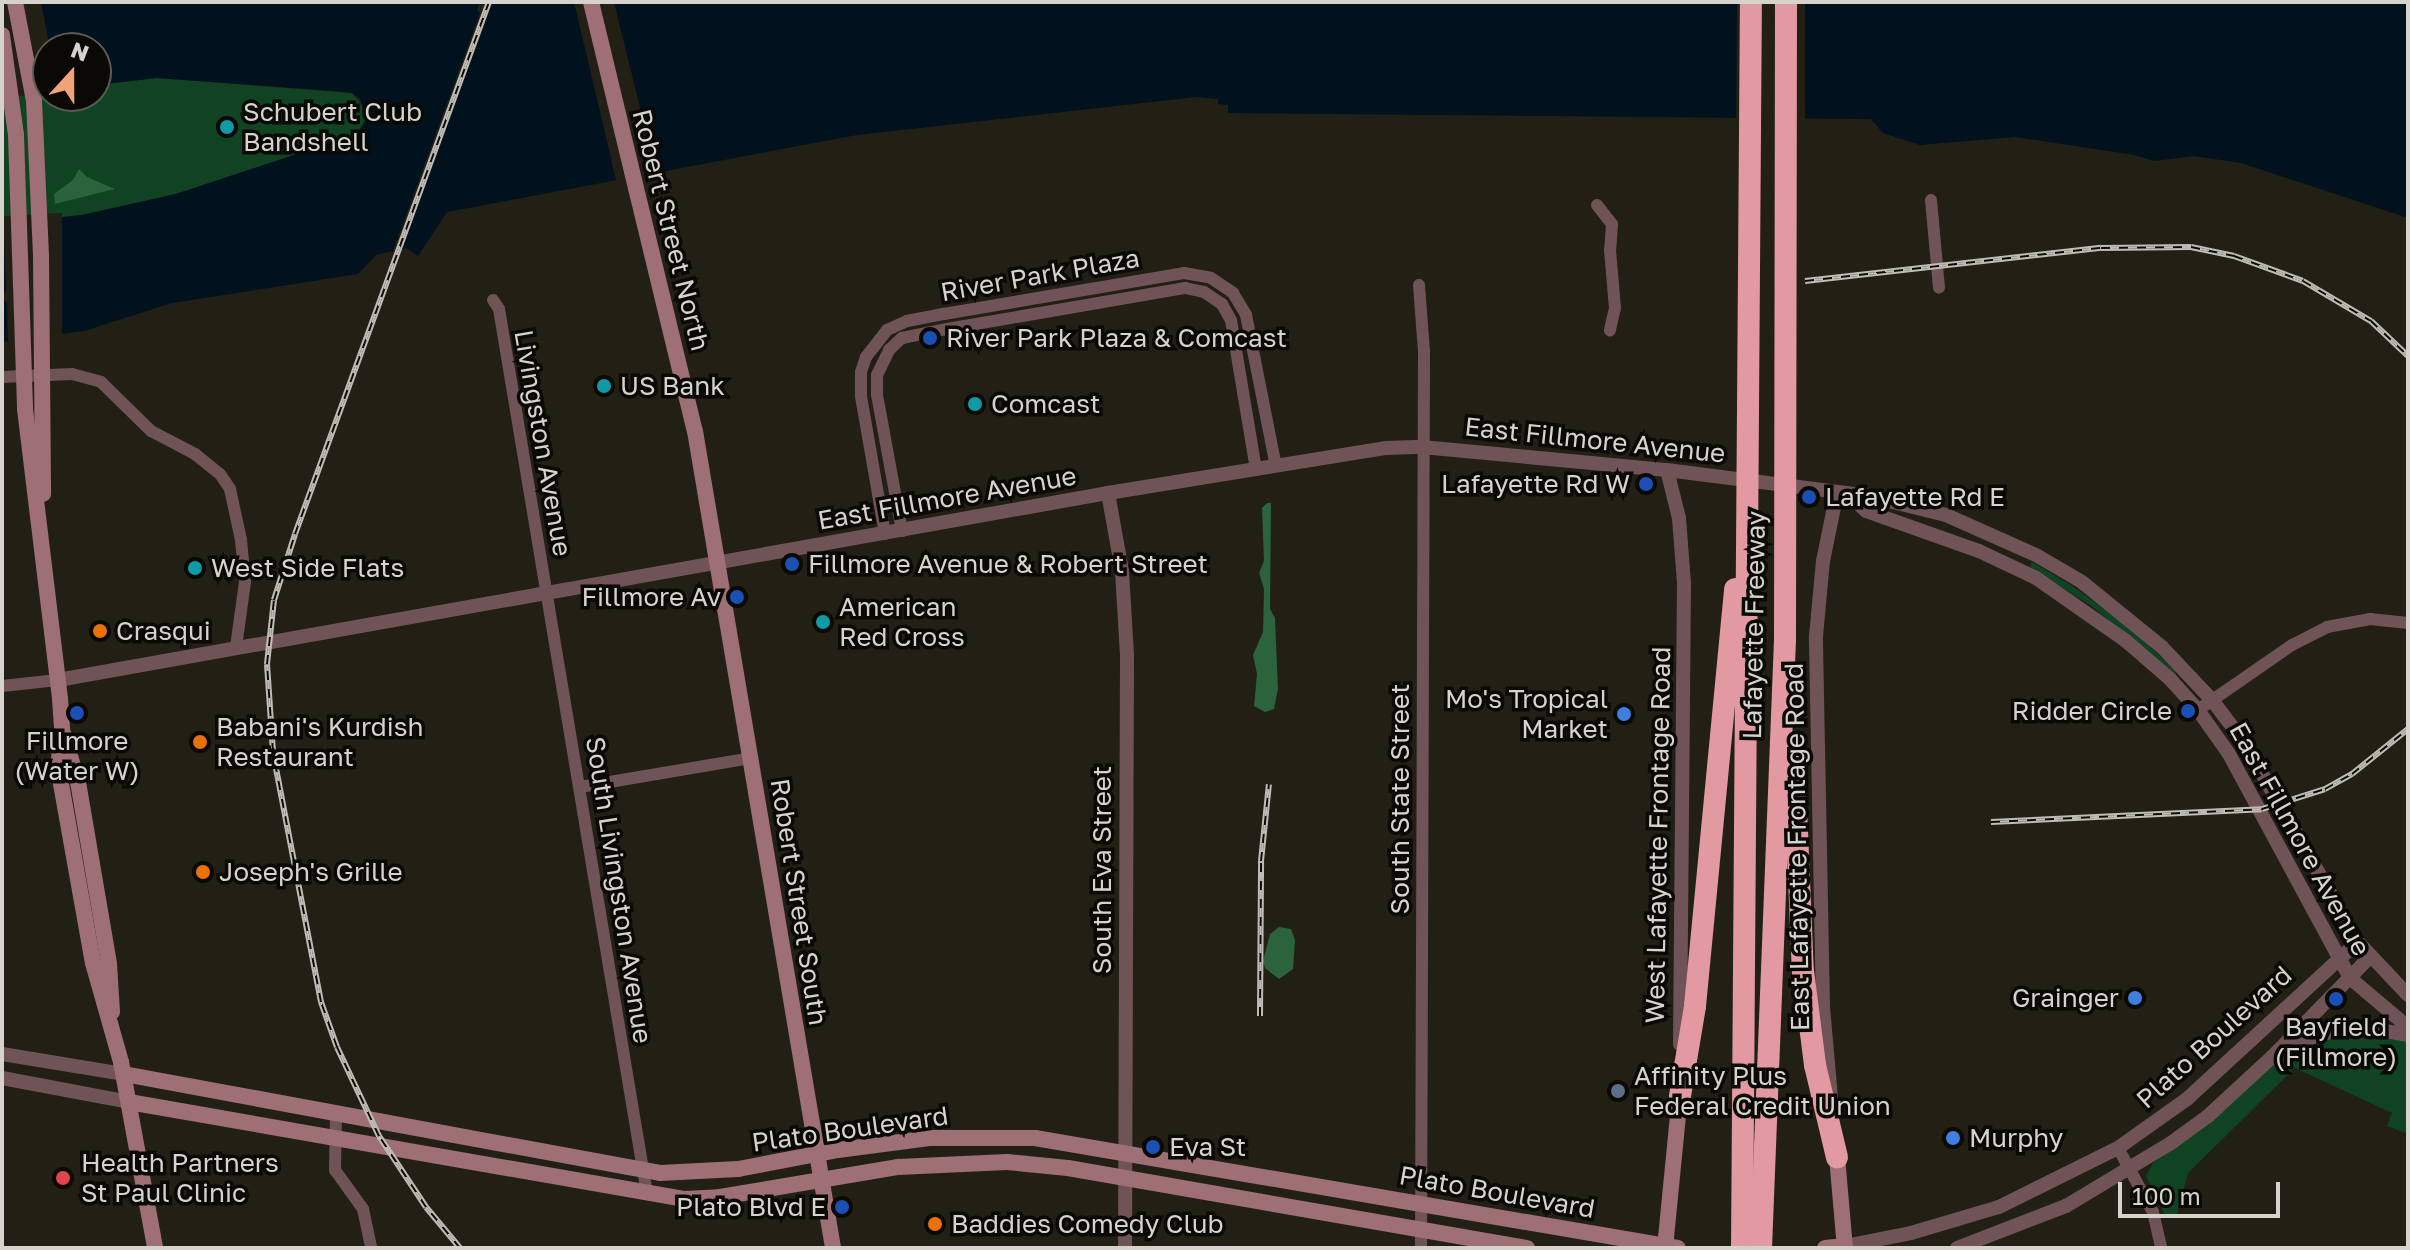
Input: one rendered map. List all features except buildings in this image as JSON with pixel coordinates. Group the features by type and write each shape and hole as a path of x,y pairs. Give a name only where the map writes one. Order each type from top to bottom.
{"highway":[{"path":"1680,1096 1695,1006 1750,453 1751,2"},
{"name":"Lafayette Freeway","path":"1742,1248 1752,1214 1785,639 1786,2"},
{"name":"Lafayette Freeway","path":"1746,512 1752,1214 1761,1248"},
{"path":"1785,639 1793,716 1801,959 1815,1065 1837,1157"}],"main road":[{"path":"15,2 34,101 41,255 41,527"},
{"name":"Robert Street North","path":"591,2 690,408 718,564"},
{"path":"2,35 13,100 25,409 41,527 62,731 58,767 93,963 124,1074 155,1248"},
{"name":"Robert Street South","path":"718,564 833,1248"},
{"name":"Plato Boulevard","path":"124,1074 643,1170 708,1172 931,1138 999,1137 1076,1142 1678,1248"},
{"name":"West Lafayette Frontage Road","path":"1665,1248 1680,1096"},
{"name":"Plato Boulevard","path":"129,1102 647,1193 701,1198 913,1166 1007,1162 1127,1178 1527,1248"},
{"name":"East Lafayette Frontage Road","path":"1837,1157 1845,1247"},
{"name":"Plato Boulevard","path":"1825,1248 1845,1247"}],"street":[{"path":"1931,200 1939,288"},
{"path":"1597,205 1612,224 1610,250 1615,308 1610,330"},
{"name":"River Park Plaza","path":"885,534 861,396 866,357 877,340 896,324 956,312 1184,273 1211,278 1233,293 1246,315 1276,466"},
{"name":"South State Street","path":"1419,285 1424,351 1421,1248"},
{"name":"River Park Plaza","path":"902,531 878,400 877,375 889,350 902,338 947,329 1185,288 1204,292 1222,304 1231,320 1256,469"},
{"name":"Livingston Avenue","path":"493,300 499,309 547,595"},
{"path":"2,377 72,374 88,377 110,388 151,431 195,454 220,474 230,489 241,540 245,582 236,647"},
{"name":"East Fillmore Avenue","path":"58,680 1108,493 1386,448 1422,447 1667,470 1900,501 1946,515 2036,555 2082,582 2127,616 2212,700 2263,770 2358,942 2408,995"},
{"name":"West Lafayette Frontage Road","path":"1667,470 1679,518 1684,583 1680,1096"},
{"name":"South Eva Street","path":"1108,493 1122,571 1127,655 1125,1248"},
{"name":"East Fillmore Avenue","path":"1844,495 1866,511 1979,551 2036,578 2126,641 2198,710 2262,809 2350,978 2408,1027"},
{"name":"East Lafayette Frontage Road","path":"1837,1157 1823,1008 1816,636 1823,561 1844,495"},
{"name":"South Livingston Avenue","path":"547,595 647,1193"},
{"path":"2198,710 2292,645 2327,627 2370,619 2408,623"},
{"path":"2,686 58,680"},
{"path":"580,787 751,758"},
{"name":"Plato Boulevard","path":"1845,1247 1911,1233 1999,1207 2118,1148 2187,1099 2358,942"},
{"name":"Plato Boulevard","path":"1957,1248 2035,1220 2130,1171 2208,1116 2272,1057 2370,957"},
{"path":"2272,1057 2332,1031 2374,1029 2408,1035"},
{"path":"2,1054 124,1074"},
{"path":"2,1078 129,1102"},
{"path":"336,1112 333,1139 335,1170 363,1209 371,1248"},
{"path":"2118,1148 2153,1212 2161,1248"}],"green space":[{"path":"157,78 352,93 365,109 366,120 357,134 176,194 82,215 2,220 2,93 32,91 32,112 112,112 112,83"},
{"path":"79,169 87,177 115,189 55,204 54,194 73,180"},
{"path":"1271,503 1270,609 1275,618 1278,689 1274,709 1265,712 1254,706 1257,674 1253,655 1263,632 1264,589 1259,573 1264,561 1262,508"},
{"path":"2032,562 2074,587 2131,629 2176,671 2175,675 2090,605 2029,567"},
{"path":"1279,927 1291,929 1295,940 1293,969 1279,979 1265,968 1263,961 1270,934"},
{"path":"2366,1032 2408,1042 2408,1134 2387,1126 2392,1113 2295,1068 2188,1173 2177,1214 2165,1215 2146,1176 2153,1163 2290,1051 2303,1044"}],"water":[{"path":"2,2 2408,2 2408,218 2241,163 2194,156 2154,161 2135,155 2015,137 1920,145 1883,133 1871,119 1228,113 1228,105 1218,104 1218,99 1196,97 857,135 447,212 418,256 406,248 376,255 358,274 172,303 84,331 2,342 2,220 82,215 176,194 357,134 366,119 360,99 352,93 157,78 112,83 112,32 32,32"}],"pier":[{"path":"2,2 41,2 47,32 32,32 32,95 2,97"},
{"path":"480,2 493,2 399,254 393,251 480,13 477,10"},
{"path":"574,2 614,2 657,176 617,184"},
{"path":"1737,2 1805,2 1805,123 1736,122"},
{"path":"62,213 62,339 8,345 7,303 2,299 6,290 3,216"}],"railway":[{"path":"460,1248 426,1207 379,1136 337,1047 321,1002 273,752 267,664 274,600 295,534 489,2"},
{"path":"1805,281 2101,248 2191,247 2234,256 2303,281 2371,321 2408,356"},
{"path":"1991,822 2262,809 2325,789 2352,774 2408,729"},
{"path":"1260,1016 1261,861 1269,784"}],"place":[{"name":"Schubert Club Bandshell","path":"227,127"},
{"name":"River Park Plaza & Comcast","path":"930,338"},
{"name":"US Bank","path":"604,386"},
{"name":"Comcast","path":"975,404"},
{"name":"Lafayette Rd W","path":"1646,484"},
{"name":"Lafayette Rd E","path":"1809,497"},
{"name":"Fillmore Avenue & Robert Street","path":"792,564"},
{"name":"West Side Flats","path":"195,568"},
{"name":"Fillmore Av","path":"737,597"},
{"name":"American Red Cross","path":"823,622"},
{"name":"Crasqui","path":"100,631"},
{"name":"Ridder Circle","path":"2188,711"},
{"name":"Fillmore (Water W)","path":"77,713"},
{"name":"Mo's Tropical Market","path":"1624,714"},
{"name":"Babani's Kurdish Restaurant","path":"200,742"},
{"name":"Joseph's Grille","path":"203,872"},
{"name":"Grainger","path":"2135,998"},
{"name":"Bayfield (Fillmore)","path":"2336,999"},
{"name":"Affinity Plus Federal Credit Union","path":"1618,1091"},
{"name":"Murphy","path":"1953,1138"},
{"name":"Eva St","path":"1153,1147"},
{"name":"Health Partners St Paul Clinic","path":"63,1178"},
{"name":"Plato Blvd E","path":"842,1207"},
{"name":"Baddies Comedy Club","path":"935,1224"}]}
